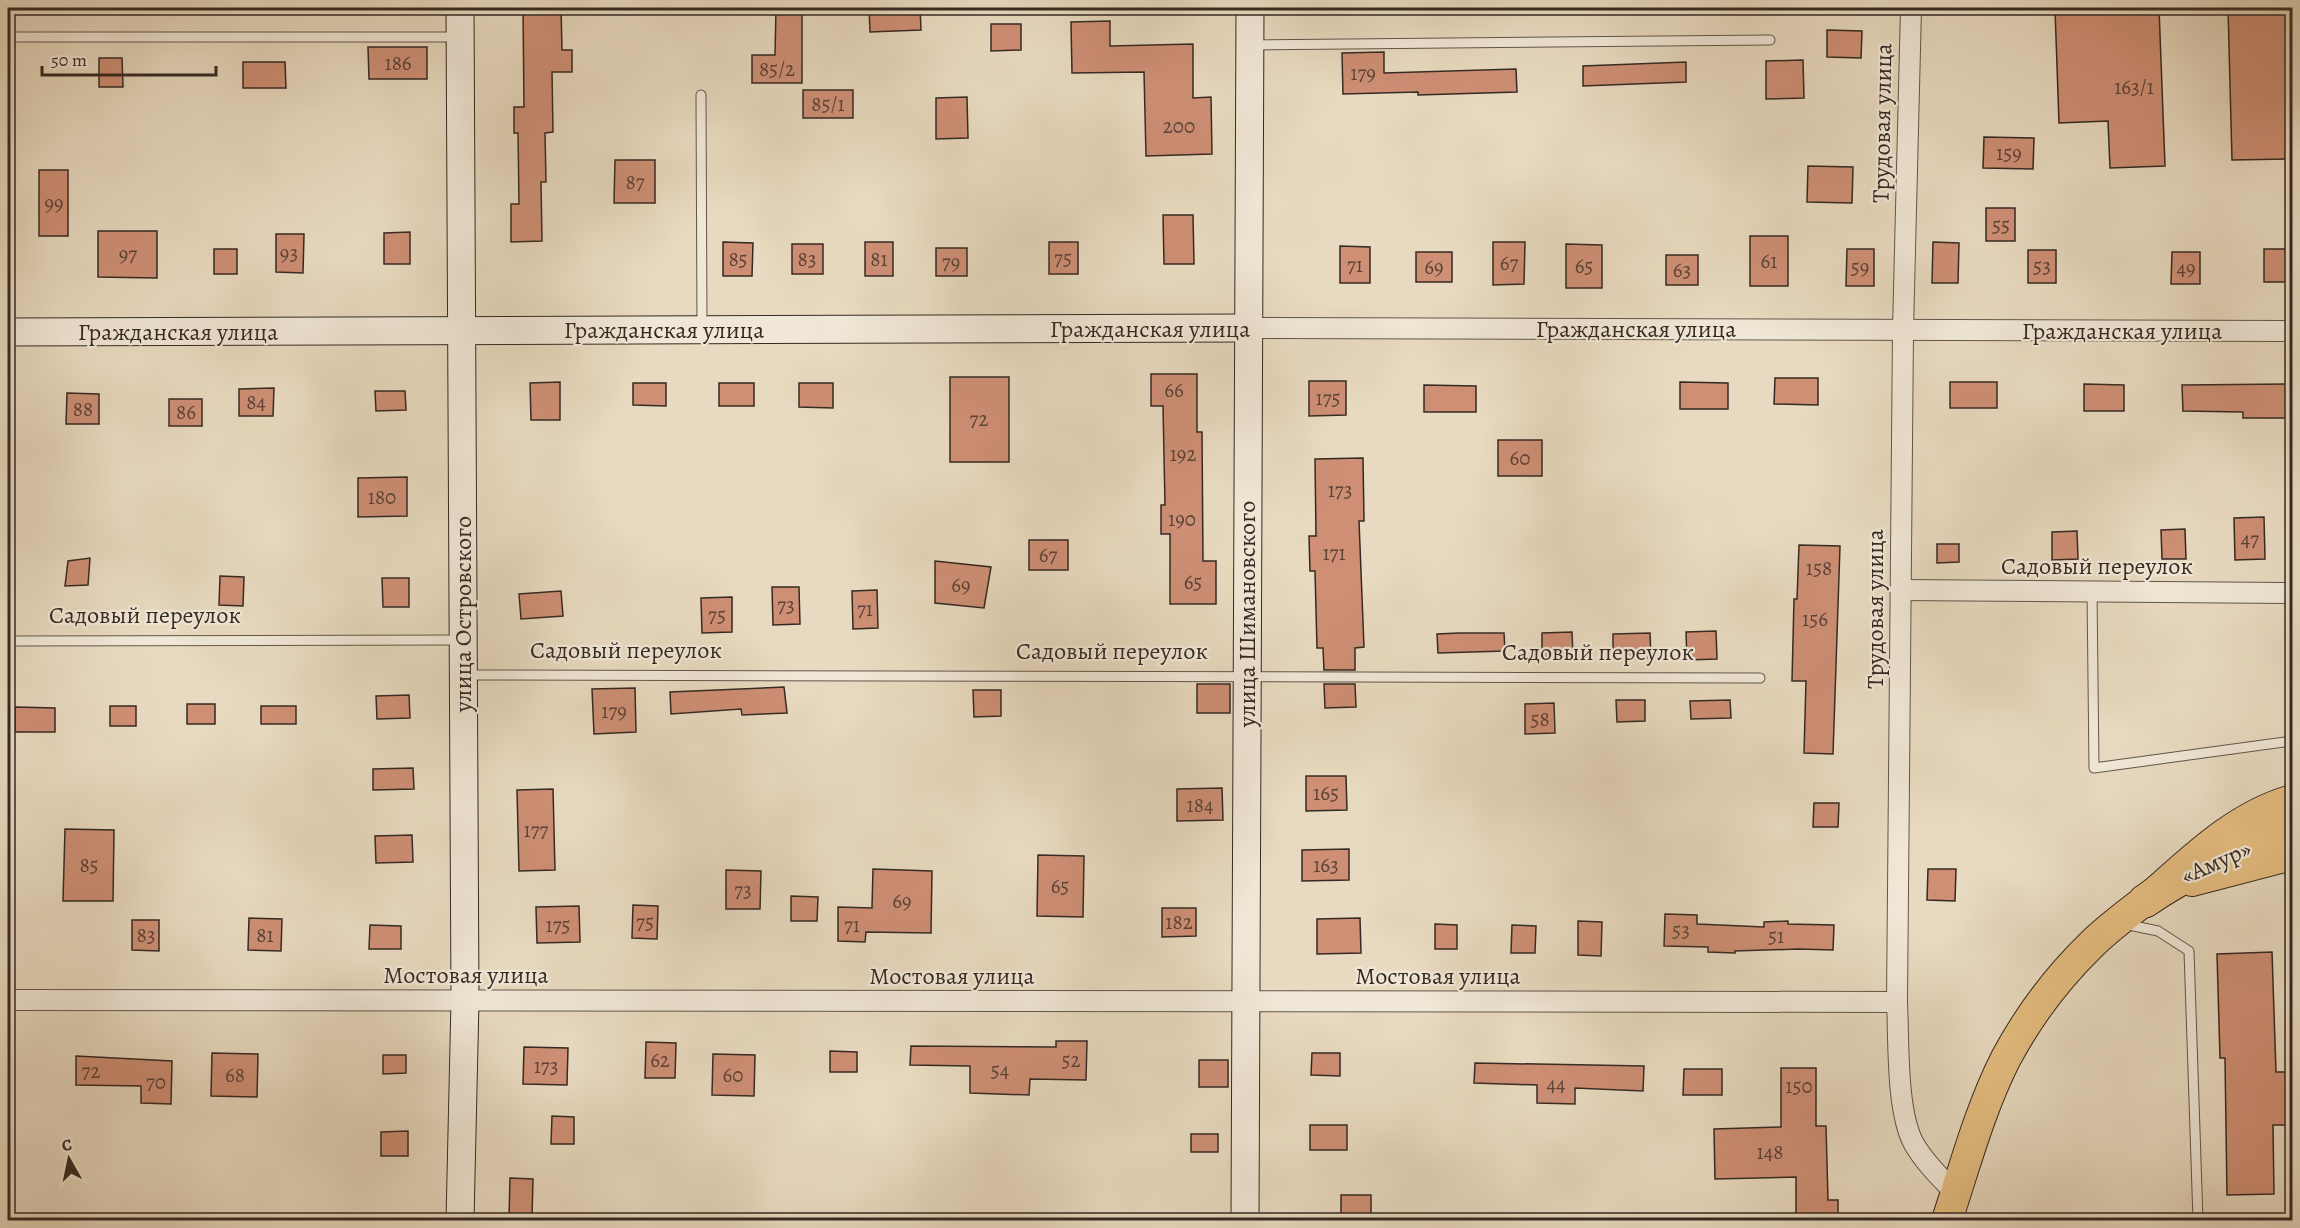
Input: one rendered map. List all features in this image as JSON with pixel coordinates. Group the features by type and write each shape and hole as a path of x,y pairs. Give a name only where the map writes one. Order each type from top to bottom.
{"highway":[{"name":"«Амур»","path":"2145,901 2175,880 2233,852 2292,833"}],"main road":[{"path":"1952,1207 1992,1089 2006,1059 2022,1031 2065,973 2116,923 2145,901 2209,844 2231,829 2292,800"},
{"path":"2145,901 2178,885 2292,855"}],"street":[{"name":"улица Островского","path":"460,8 465,1001 460,1221"},
{"name":"улица Шимановского","path":"1245,1221 1250,8"},
{"name":"Трудовая улица","path":"1911,8 1903,330 1897,1002 1901,1079 1907,1124 1913,1142 1952,1207"},
{"name":"Гражданская улица","path":"8,332 1248,328 2292,331"},
{"name":"Садовый переулок","path":"1900,590 2292,593"},
{"name":"Мостовая улица","path":"8,1000 1897,1002"}],"lane":[{"path":"8,37 460,37"},
{"path":"1249,45 1770,40"},
{"path":"702,95 702,330"},
{"path":"2092,591 2094,768 2292,741"},
{"name":"Садовый переулок","path":"8,641 463,640"},
{"name":"Садовый переулок","path":"463,675 1761,678"},
{"path":"2116,923 2158,931 2188,951 2198,1221"}],"building":[{"path":"523,8 561,8 562,50 572,50 572,72 552,72 553,132 545,133 546,182 541,182 542,241 511,242 511,204 519,204 518,133 514,133 514,107 524,107"},
{"path":"776,8 802,8 802,83 752,83 752,55 775,55"},
{"path":"869,8 920,8 921,30 870,32"},
{"path":"2159,8 2165,166 2110,168 2108,121 2059,123 2055,9"},
{"path":"2228,8 2292,8 2292,159 2232,160"},
{"path":"1110,21 1110,46 1193,44 1193,98 1211,97 1212,154 1146,156 1144,72 1072,73 1071,22"},
{"path":"991,24 1021,24 1021,50 991,51"},
{"path":"1827,30 1862,31 1861,58 1827,57"},
{"path":"368,47 427,47 427,79 369,79"},
{"path":"1384,52 1384,73 1516,69 1517,92 1418,95 1418,92 1343,94 1342,53"},
{"path":"99,58 122,58 123,87 99,87"},
{"path":"1803,60 1804,98 1766,99 1766,61"},
{"path":"243,62 285,62 286,88 243,88"},
{"path":"1686,62 1686,82 1583,86 1583,66"},
{"path":"803,90 853,90 853,118 803,118"},
{"path":"967,97 968,138 936,139 936,98"},
{"path":"1984,137 2034,138 2033,169 1983,168"},
{"path":"615,160 655,160 655,203 614,203"},
{"path":"1808,166 1853,167 1852,203 1807,202"},
{"path":"39,170 68,170 68,236 39,236"},
{"path":"1986,208 2015,208 2015,241 1986,241"},
{"path":"1163,215 1193,215 1194,264 1164,264"},
{"path":"98,231 157,231 157,278 98,277"},
{"path":"410,232 410,264 384,264 384,233"},
{"path":"276,234 304,234 303,273 276,272"},
{"path":"1750,236 1788,236 1788,286 1750,286"},
{"path":"723,242 753,243 752,276 723,276"},
{"path":"865,242 893,242 893,276 865,276"},
{"path":"1049,242 1078,242 1078,274 1049,274"},
{"path":"1493,242 1525,242 1524,284 1493,285"},
{"path":"1933,242 1959,243 1958,283 1932,283"},
{"path":"792,244 823,244 823,274 792,274"},
{"path":"1566,244 1602,245 1602,288 1566,288"},
{"path":"1340,246 1370,247 1370,283 1340,283"},
{"path":"936,248 967,248 967,276 936,276"},
{"path":"214,249 237,249 237,274 214,274"},
{"path":"1847,249 1874,249 1874,286 1846,286"},
{"path":"2264,249 2292,249 2292,282 2264,282"},
{"path":"2028,250 2056,250 2056,283 2028,283"},
{"path":"1416,252 1452,252 1452,282 1416,282"},
{"path":"2172,252 2200,252 2200,284 2171,284"},
{"path":"1666,255 1698,255 1698,285 1666,285"},
{"path":"1151,374 1197,374 1197,432 1202,432 1203,561 1216,561 1216,604 1170,604 1170,534 1161,534 1161,505 1165,505 1163,406 1151,406"},
{"path":"950,377 1009,377 1009,462 950,462"},
{"path":"1775,378 1818,378 1818,405 1774,404"},
{"path":"1309,381 1346,381 1346,415 1309,416"},
{"path":"560,382 560,420 531,420 530,383"},
{"path":"1680,382 1728,383 1728,409 1680,409"},
{"path":"1950,382 1997,382 1997,408 1950,408"},
{"path":"633,383 666,383 666,406 633,405"},
{"path":"719,383 754,383 754,406 719,406"},
{"path":"799,383 833,383 833,408 799,407"},
{"path":"2084,384 2124,385 2124,411 2084,411"},
{"path":"2292,384 2292,418 2243,418 2243,412 2183,411 2182,385"},
{"path":"1424,385 1476,386 1476,412 1424,412"},
{"path":"274,388 273,416 239,416 239,389"},
{"path":"375,391 405,391 406,410 376,411"},
{"path":"67,393 99,394 99,424 66,424"},
{"path":"169,399 202,399 202,426 169,426"},
{"path":"1498,440 1542,440 1542,476 1498,476"},
{"path":"1363,458 1364,521 1359,521 1364,647 1355,648 1355,670 1324,670 1323,648 1317,648 1315,571 1310,571 1309,536 1316,536 1315,459"},
{"path":"407,477 407,516 358,517 358,478"},
{"path":"2264,517 2265,559 2235,560 2234,518"},
{"path":"2185,529 2186,559 2162,559 2161,530"},
{"path":"2077,531 2078,559 2052,560 2052,532"},
{"path":"1029,540 1068,540 1068,570 1029,570"},
{"path":"1937,544 1959,544 1959,562 1937,563"},
{"path":"1799,545 1840,546 1833,754 1804,753 1806,681 1792,681 1794,599 1797,599"},
{"path":"90,558 88,585 65,586 68,561"},
{"path":"935,561 991,567 984,608 935,603"},
{"path":"220,576 244,577 243,606 219,605"},
{"path":"382,578 409,578 409,607 383,607"},
{"path":"772,587 799,587 800,624 773,625"},
{"path":"877,590 878,628 853,629 852,591"},
{"path":"561,591 563,616 521,619 519,594"},
{"path":"732,597 732,632 702,633 701,598"},
{"path":"1716,631 1717,659 1687,660 1686,632"},
{"path":"1572,632 1573,656 1542,657 1542,633"},
{"path":"1504,633 1505,651 1438,653 1437,634"},
{"path":"1650,633 1651,658 1613,659 1613,634"},
{"path":"1197,684 1230,684 1230,713 1197,713"},
{"path":"1324,684 1355,684 1356,707 1325,708"},
{"path":"784,687 787,713 742,715 741,709 671,714 670,692"},
{"path":"635,688 636,732 594,734 592,689"},
{"path":"973,690 1001,690 1001,716 974,717"},
{"path":"409,695 410,718 377,719 376,696"},
{"path":"1616,700 1645,700 1645,721 1617,722"},
{"path":"1730,700 1731,718 1691,719 1690,701"},
{"path":"1554,703 1555,733 1525,734 1525,704"},
{"path":"187,704 215,704 215,724 187,724"},
{"path":"110,706 136,706 136,726 110,726"},
{"path":"261,706 296,706 296,724 261,724"},
{"path":"15,707 55,708 55,732 15,732"},
{"path":"413,768 414,789 373,790 373,769"},
{"path":"1306,776 1346,776 1347,810 1306,811"},
{"path":"1222,788 1223,820 1177,821 1177,789"},
{"path":"553,789 555,870 519,871 517,790"},
{"path":"1814,803 1839,803 1838,827 1813,827"},
{"path":"65,829 114,830 113,901 63,901"},
{"path":"412,835 413,862 376,863 375,836"},
{"path":"1349,849 1349,880 1302,881 1302,850"},
{"path":"1038,855 1084,856 1083,917 1037,916"},
{"path":"873,869 932,871 931,933 866,932 865,942 838,941 838,907 872,908"},
{"path":"1928,869 1956,869 1955,901 1927,900"},
{"path":"726,870 761,871 760,909 726,909"},
{"path":"791,896 818,897 817,921 791,921"},
{"path":"633,905 658,906 657,939 632,938"},
{"path":"579,906 580,942 537,943 536,907"},
{"path":"1162,908 1196,908 1196,936 1162,937"},
{"path":"1665,914 1697,915 1697,924 1764,927 1764,922 1788,921 1788,924 1834,925 1833,950 1798,949 1735,951 1735,953 1708,952 1708,947 1664,946"},
{"path":"249,918 282,919 281,951 248,950"},
{"path":"1360,918 1361,953 1317,954 1317,919"},
{"path":"132,920 159,920 159,951 132,950"},
{"path":"1578,921 1602,922 1601,956 1578,955"},
{"path":"1435,924 1457,925 1457,949 1435,949"},
{"path":"370,925 401,926 401,949 369,949"},
{"path":"1512,925 1536,926 1535,953 1511,953"},
{"path":"2272,952 2276,1072 2292,1072 2292,1125 2273,1125 2274,1194 2227,1195 2225,1058 2220,1058 2217,954"},
{"path":"1056,1041 1087,1041 1086,1080 1030,1079 1029,1095 970,1093 970,1066 910,1065 911,1046 1056,1047"},
{"path":"646,1042 676,1043 675,1078 645,1078"},
{"path":"524,1047 568,1048 567,1085 523,1084"},
{"path":"830,1051 857,1052 857,1072 830,1072"},
{"path":"212,1053 258,1054 257,1097 211,1096"},
{"path":"1312,1053 1340,1053 1340,1076 1311,1075"},
{"path":"713,1054 755,1055 754,1096 712,1095"},
{"path":"383,1055 406,1055 406,1073 383,1074"},
{"path":"76,1056 172,1061 171,1104 141,1103 141,1086 76,1085"},
{"path":"1199,1060 1228,1060 1228,1087 1199,1087"},
{"path":"1475,1063 1644,1066 1643,1091 1575,1088 1575,1104 1537,1103 1537,1085 1474,1083"},
{"path":"1781,1068 1816,1068 1816,1126 1826,1126 1828,1200 1838,1200 1838,1221 1796,1221 1796,1177 1715,1179 1714,1129 1781,1127"},
{"path":"1684,1069 1722,1069 1722,1095 1683,1095"},
{"path":"552,1116 574,1117 574,1144 551,1144"},
{"path":"1310,1125 1347,1125 1347,1150 1310,1150"},
{"path":"408,1131 408,1156 381,1156 381,1132"},
{"path":"1191,1134 1218,1134 1218,1152 1191,1152"},
{"path":"510,1178 533,1179 532,1218 509,1217"},
{"path":"1341,1195 1371,1195 1371,1220 1341,1220"}]}
